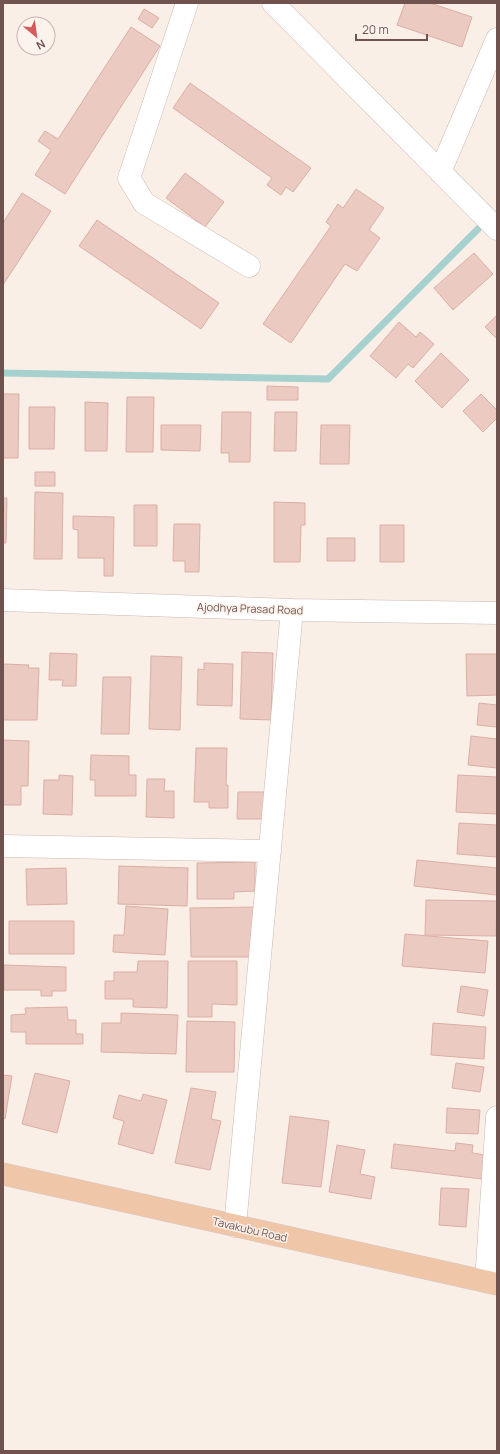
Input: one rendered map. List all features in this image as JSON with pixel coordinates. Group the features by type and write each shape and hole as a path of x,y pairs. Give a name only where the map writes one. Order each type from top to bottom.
{"main road":[{"name":"Tavakubu Road","path":"3,1174 491,1282"}],"street":[{"path":"187,3 128,178 144,203 249,266"},
{"path":"273,3 497,230"},
{"path":"440,172 497,39"},
{"name":"Ajodhya Prasad Road","path":"3,600 292,610 497,613"},
{"path":"235,1226 292,610"},
{"path":"3,846 270,851"},
{"path":"491,1282 497,1117"}],"building":[{"path":"405,3 430,3 472,17 462,47 397,25"},
{"path":"144,9 159,18 152,28 138,19"},
{"path":"131,27 160,46 65,194 35,175 51,150 38,141 45,131 58,139"},
{"path":"190,83 311,168 293,192 286,187 281,195 267,185 272,178 173,108"},
{"path":"185,173 224,202 205,227 166,198"},
{"path":"356,189 384,208 369,230 380,238 357,271 345,264 291,343 263,324 331,226 326,222 338,204 343,208"},
{"path":"22,193 51,211 3,285 3,223"},
{"path":"97,220 219,303 201,329 79,246"},
{"path":"474,253 493,274 453,310 434,288"},
{"path":"497,315 497,339 485,327"},
{"path":"399,322 416,337 420,332 434,344 413,368 408,364 396,378 370,356"},
{"path":"441,353 469,380 442,408 415,381"},
{"path":"267,386 298,387 298,400 267,400"},
{"path":"3,394 19,394 18,458 3,458"},
{"path":"481,394 497,410 497,418 483,432 463,411"},
{"path":"127,397 154,397 153,452 126,452"},
{"path":"85,402 108,403 107,451 85,451"},
{"path":"29,407 55,407 54,449 29,449"},
{"path":"222,412 251,412 250,462 229,462 229,453 221,453"},
{"path":"275,412 297,412 296,451 274,451"},
{"path":"161,425 201,425 200,451 161,450"},
{"path":"321,425 350,425 349,464 320,464"},
{"path":"35,472 55,472 55,486 35,486"},
{"path":"35,492 63,493 62,559 34,559"},
{"path":"3,498 7,498 6,543 3,543"},
{"path":"274,502 305,503 305,525 301,525 300,562 274,562"},
{"path":"134,505 157,505 157,546 134,546"},
{"path":"73,516 114,517 113,576 104,576 104,558 78,558 78,530 73,529"},
{"path":"174,524 200,524 199,572 185,572 185,561 173,561"},
{"path":"380,525 404,525 404,562 380,562"},
{"path":"327,538 355,538 355,561 327,561"},
{"path":"242,652 273,653 271,720 240,719"},
{"path":"50,653 77,654 76,686 62,686 63,680 49,680"},
{"path":"466,654 497,654 497,695 467,696"},
{"path":"151,656 182,657 180,730 149,729"},
{"path":"204,663 233,664 232,706 197,705 198,669 204,670"},
{"path":"3,664 29,665 28,668 39,668 37,720 3,720"},
{"path":"103,677 131,677 129,734 101,734"},
{"path":"479,703 497,705 497,727 477,725"},
{"path":"471,736 497,739 497,768 468,765"},
{"path":"3,740 29,741 28,786 21,786 21,805 3,805"},
{"path":"196,748 227,748 226,785 228,785 228,808 209,808 209,802 194,802"},
{"path":"91,755 129,756 129,775 136,775 136,796 95,796 95,780 90,780"},
{"path":"59,775 73,776 72,815 43,814 44,780 59,780"},
{"path":"458,775 497,777 497,814 456,812"},
{"path":"147,779 165,779 164,791 174,791 174,818 146,817"},
{"path":"238,792 265,792 264,819 237,819"},
{"path":"459,823 497,825 497,857 457,854"},
{"path":"417,860 497,868 497,895 414,886"},
{"path":"255,862 255,891 234,892 234,899 197,899 197,863"},
{"path":"119,866 188,868 187,906 118,904"},
{"path":"66,868 67,904 27,905 26,869"},
{"path":"426,900 497,901 496,936 425,935"},
{"path":"126,906 168,909 165,955 113,952 114,935 124,935"},
{"path":"256,907 256,931 251,931 251,957 191,957 190,908"},
{"path":"9,921 74,921 74,954 9,954"},
{"path":"405,934 488,941 485,973 402,966"},
{"path":"138,961 168,961 167,1008 133,1007 133,999 105,999 105,981 114,981 114,972 137,972"},
{"path":"188,961 237,961 237,1005 212,1004 212,1017 188,1017"},
{"path":"4,965 66,967 66,991 52,991 52,996 41,996 41,990 4,990"},
{"path":"461,986 488,990 484,1016 457,1012"},
{"path":"67,1007 68,1020 76,1020 76,1034 83,1034 83,1044 26,1044 26,1032 11,1032 11,1015 26,1014 25,1008"},
{"path":"121,1013 178,1015 176,1054 101,1052 102,1023 121,1023"},
{"path":"187,1021 235,1022 234,1072 186,1072"},
{"path":"433,1023 486,1027 484,1059 431,1055"},
{"path":"456,1063 484,1067 480,1092 452,1088"},
{"path":"35,1073 70,1081 57,1133 22,1124"},
{"path":"3,1075 12,1076 5,1119 3,1118"},
{"path":"191,1088 216,1092 211,1119 221,1121 210,1170 175,1163"},
{"path":"143,1094 167,1100 153,1154 118,1144 124,1121 113,1118 119,1095 141,1101"},
{"path":"447,1108 480,1110 478,1134 446,1133"},
{"path":"290,1116 329,1121 321,1187 282,1183"},
{"path":"456,1143 473,1145 472,1153 485,1155 482,1179 391,1168 394,1144 455,1151"},
{"path":"337,1145 365,1150 360,1174 375,1177 371,1199 329,1192"},
{"path":"441,1188 469,1189 466,1227 439,1225"}],"waterway":[{"path":"3,373 328,379 478,229"}]}
